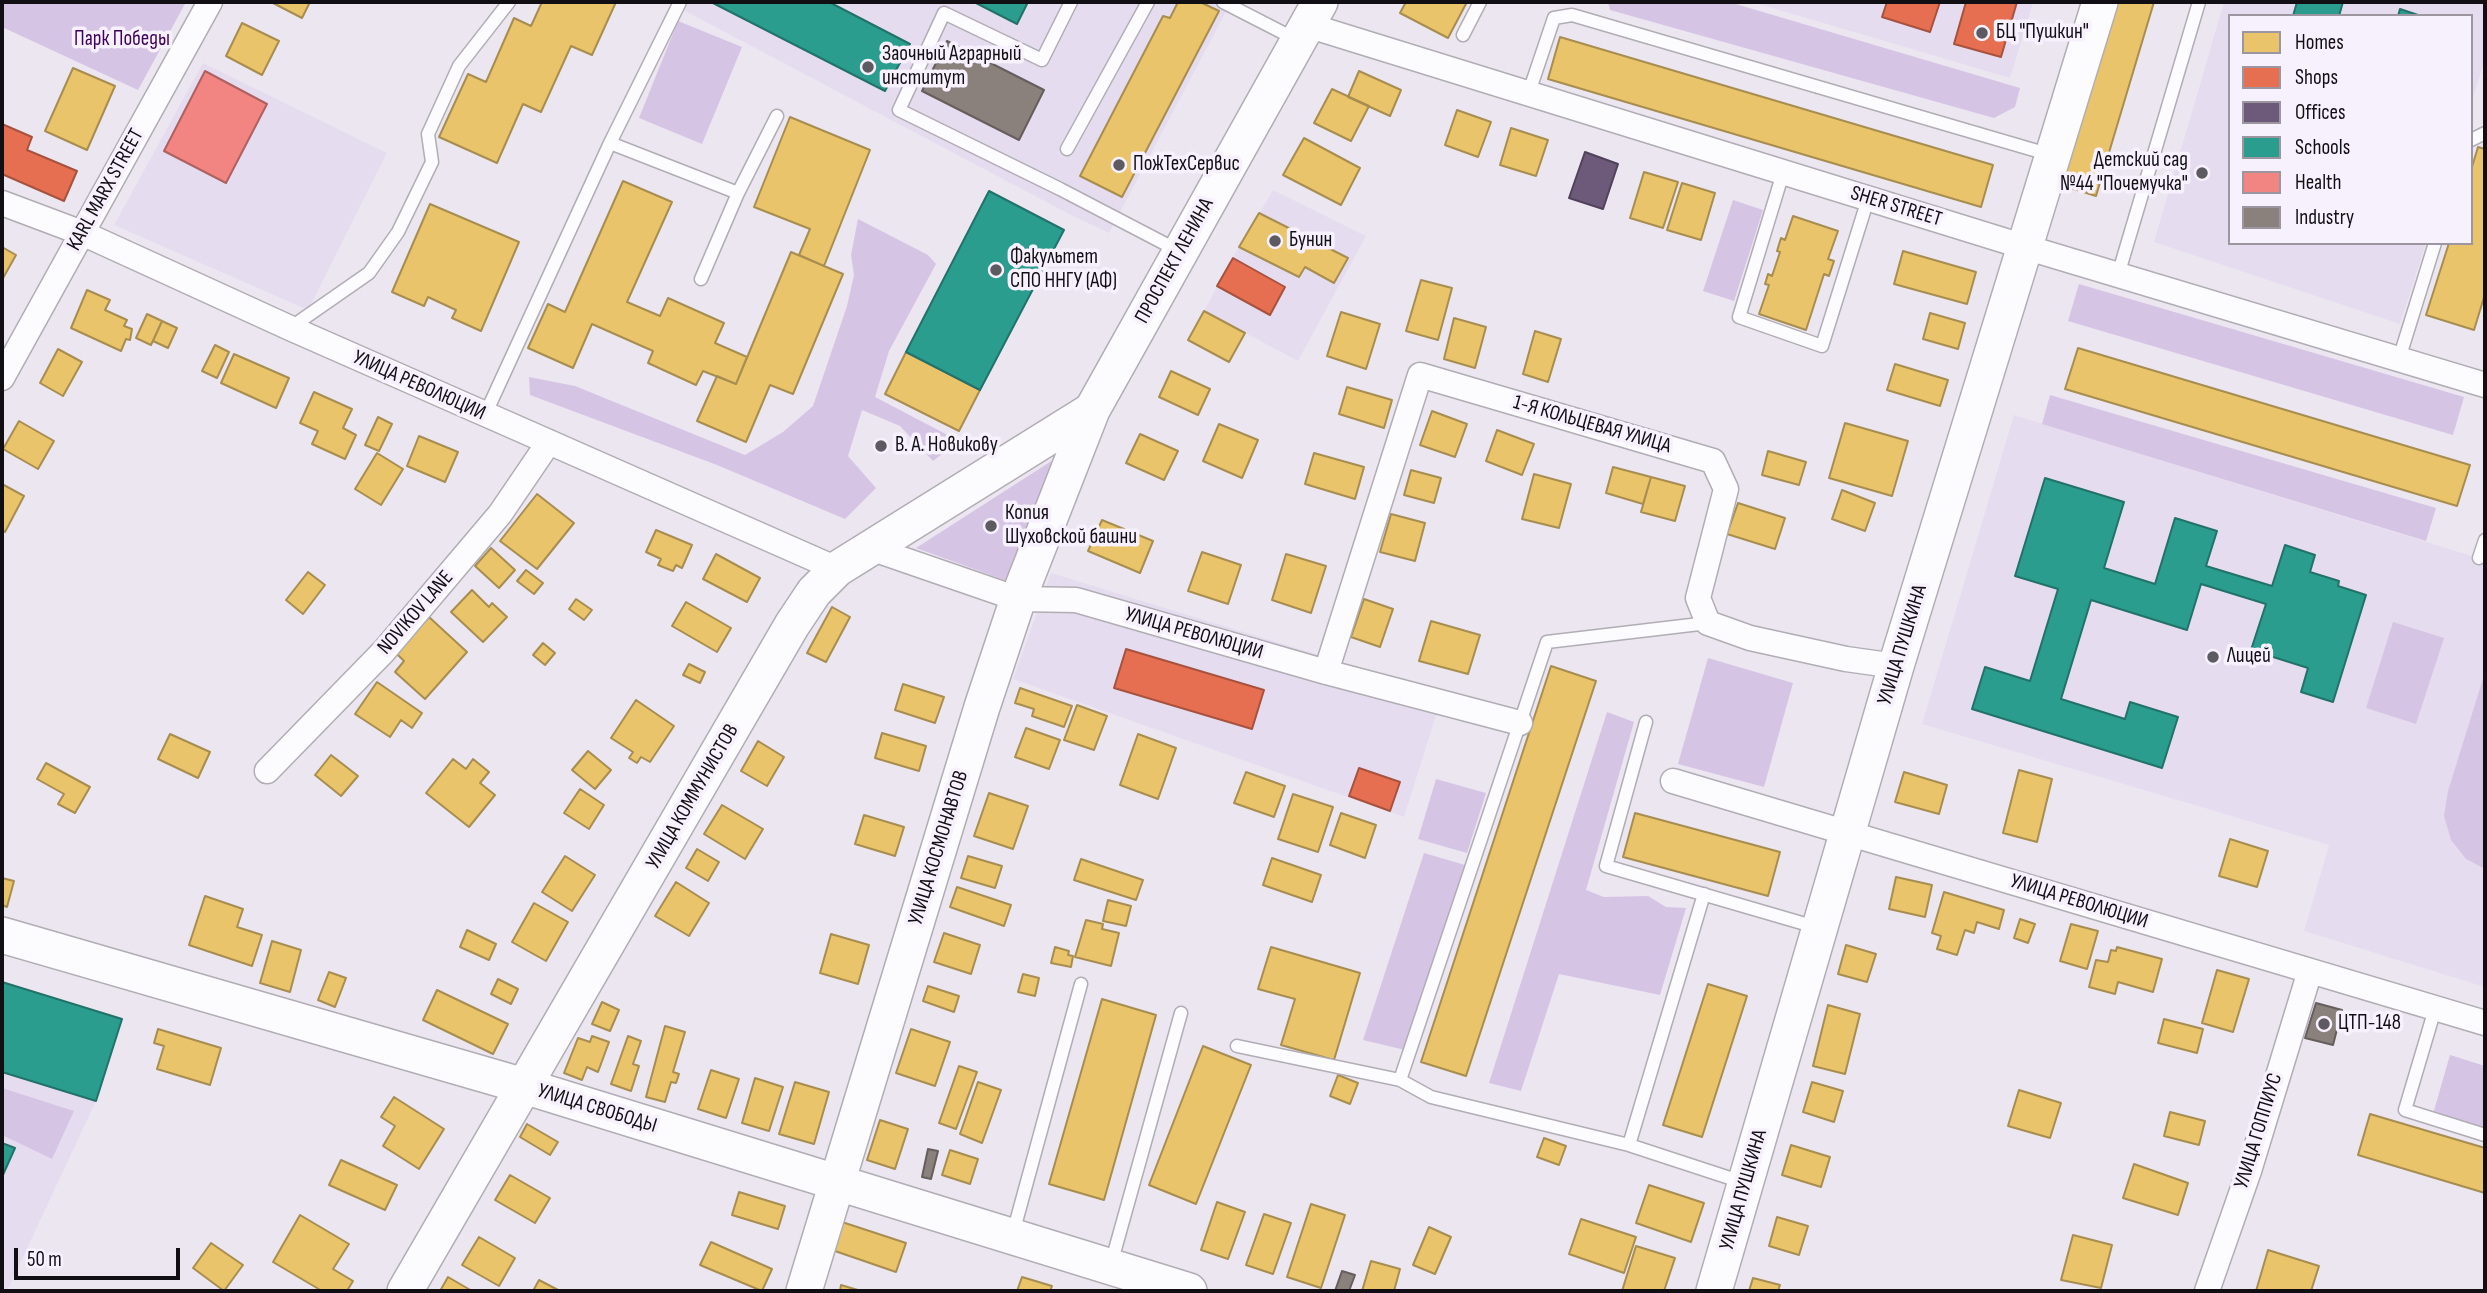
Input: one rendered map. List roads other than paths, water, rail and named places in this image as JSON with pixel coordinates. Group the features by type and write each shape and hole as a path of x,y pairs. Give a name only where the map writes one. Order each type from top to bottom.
{"street":[{"name":"KARL MARX STREET","path":"2,378 210,2"},
{"name":"УЛИЦА ПУШКИНА","path":"1714,1291 1896,666 2099,2"},
{"name":"ПРОСПЕКТ ЛЕНИНА","path":"1092,410 1308,23"},
{"name":"SHER STREET","path":"1308,23 1528,95 2485,385"},
{"name":"УЛИЦА РЕВОЛЮЦИИ","path":"2,203 82,233 485,415 837,569"},
{"name":"1-Я КОЛЬЦЕВАЯ УЛИЦА","path":"1326,672 1420,375 1713,461 1726,489 1698,598 1708,623"},
{"name":"УЛИЦА КОММУНИСТОВ","path":"405,1291 792,625 814,592 837,569 1092,410"},
{"name":"УЛИЦА КОСМОНАВТОВ","path":"804,1291 982,708 1018,599 1092,410"},
{"name":"NOVIKOV LANE","path":"267,771 384,651 500,514 549,442"},
{"name":"УЛИЦА РЕВОЛЮЦИИ","path":"870,548 1018,599 1076,600 1326,672 1520,723"},
{"path":"1708,623 1750,638 1846,659 1896,666"},
{"name":"УЛИЦА РЕВОЛЮЦИИ","path":"1673,781 2485,1023"},
{"name":"УЛИЦА СВОБОДЫ","path":"2,936 524,1086 1189,1291"},
{"name":"УЛИЦА ГОППИУС","path":"2207,1291 2249,1171 2310,971"}],"lane":[{"path":"290,328 369,273 398,232 432,162 428,134 459,66 509,2"},
{"path":"485,415 610,143 680,2"},
{"path":"1071,2 1042,60 944,13 899,110 1181,252"},
{"path":"1068,149 1148,2"},
{"path":"1223,2 1308,23"},
{"path":"1463,35 1480,2"},
{"path":"2118,275 2199,2"},
{"path":"1528,95 1554,19 1572,15 2053,155"},
{"path":"701,279 738,193 777,116"},
{"path":"610,143 738,193"},
{"path":"1783,173 1739,317 1822,346 1868,199"},
{"path":"2399,359 2434,245"},
{"path":"2479,558 2485,540"},
{"path":"1400,1080 1547,642 1708,623"},
{"path":"1646,722 1606,866 1819,929"},
{"path":"1629,1146 1704,894"},
{"path":"1012,1237 1081,984"},
{"path":"2435,1009 2405,1110 2485,1135"},
{"path":"1110,1267 1181,1013"},
{"path":"1237,1046 1400,1080 1431,1097 1629,1146 1746,1183"}],"place":[{"name":"БЦ \"Пушкин\"","path":"1982,33"},
{"name":"Заочный Аграрный институт","path":"868,67"},
{"name":"ПожТехСервис","path":"1119,165"},
{"name":"Детский сад №44 \"Почемучка\"","path":"2202,173"},
{"name":"Бунин","path":"1275,241"},
{"name":"Факультет СПО ННГУ (АФ)","path":"996,270"},
{"name":"В. А. Новикову","path":"881,446"},
{"name":"Копия Шуховской башни","path":"991,526"},
{"name":"Лицей","path":"2213,657"},
{"name":"ЦТП-148","path":"2324,1024"}],"park label":[{"name":"Парк Победы","path":"122,40"}]}
